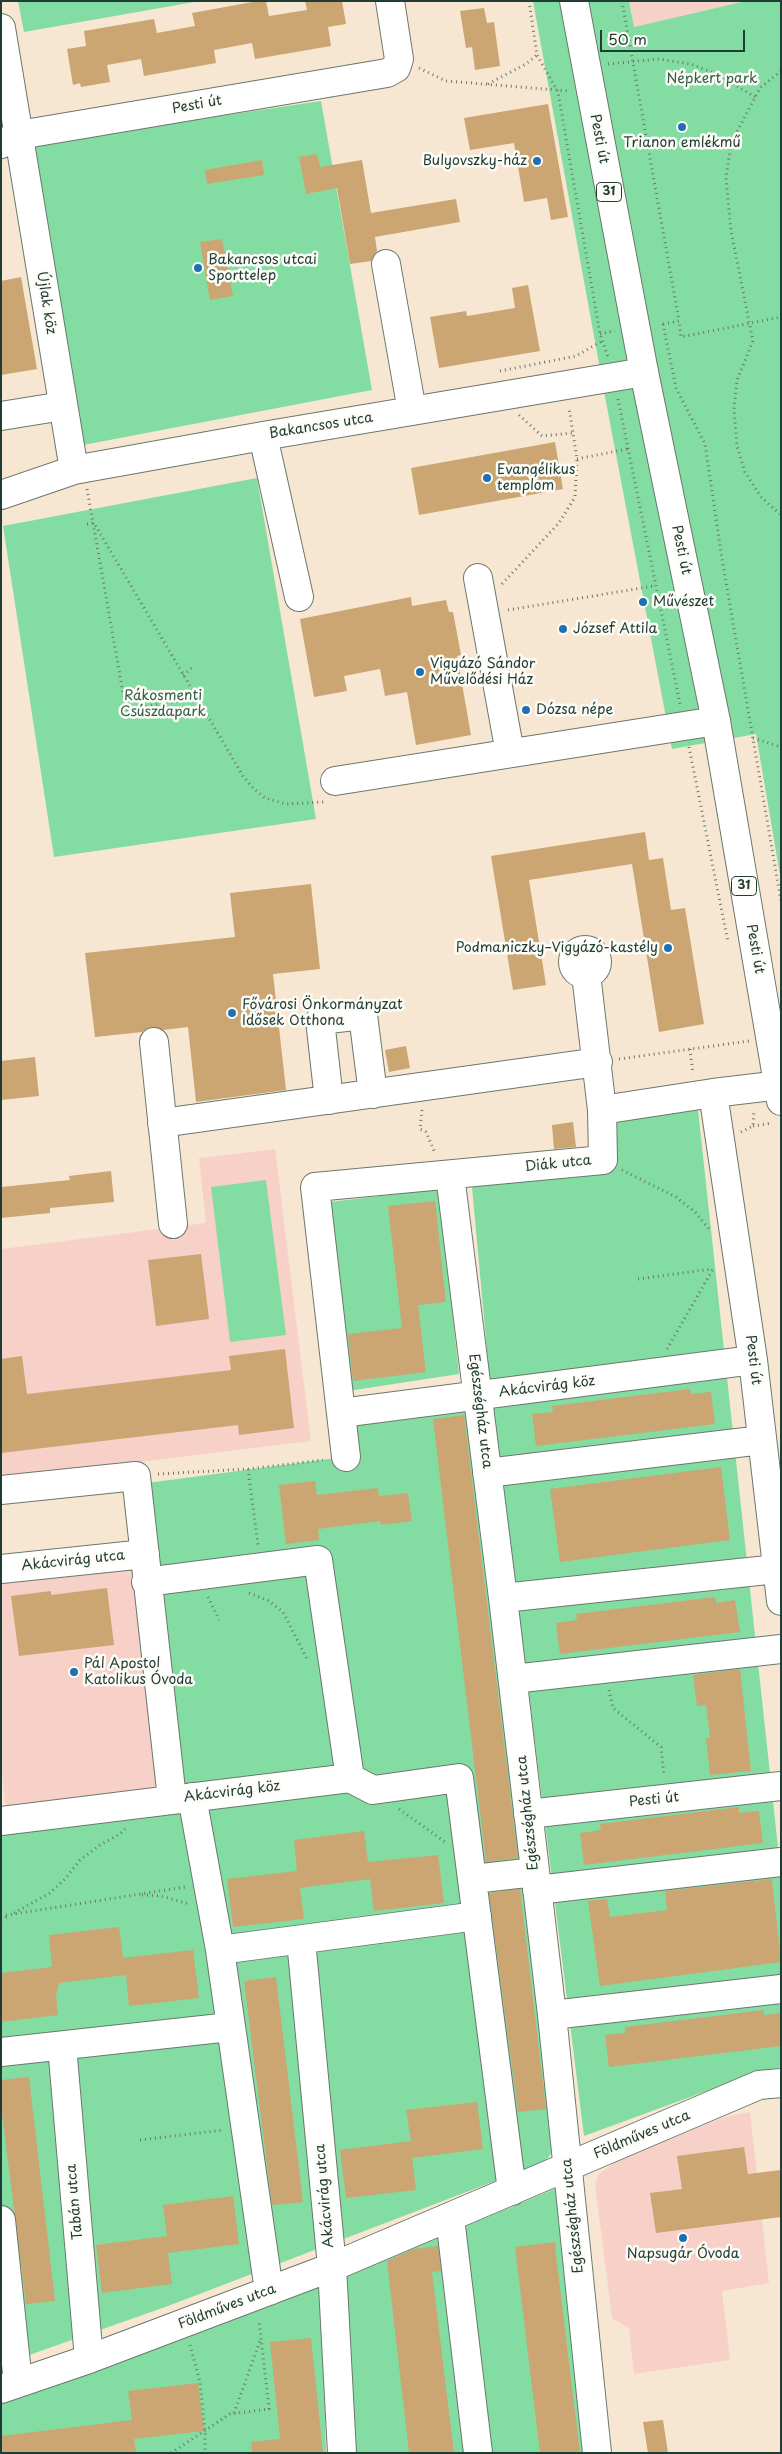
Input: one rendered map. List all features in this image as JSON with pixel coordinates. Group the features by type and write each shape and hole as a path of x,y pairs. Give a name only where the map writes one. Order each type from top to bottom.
{"street":[{"path":"390,1 399,59"},
{"name":"Pesti út","path":"574,1 587,78 644,372 716,721 774,1090"},
{"name":"Újlak köz","path":"1,28 10,140 63,406 79,469"},
{"name":"Pesti út","path":"10,140 387,73 396,68 399,59"},
{"path":"386,264 412,411"},
{"name":"Bakancsos utca","path":"1,495 79,469 644,372"},
{"path":"1,416 63,406"},
{"path":"263,436 298,597"},
{"path":"482,599 510,753"},
{"path":"334,791 510,753 716,721"},
{"name":"Diák utca","path":"341,1413 315,1187 604,1160 598,1062 586,974"},
{"path":"329,1100 320,1020 363,1015 373,1094"},
{"path":"154,1042 173,1224"},
{"path":"162,1123 598,1062"},
{"path":"602,1110 713,1093 774,1090"},
{"name":"Pesti út","path":"713,1093 753,1360 781,1600"},
{"name":"Egészségház utca","path":"444,1176 477,1396 513,1679 552,2016 597,2453"},
{"name":"Akácvirág köz","path":"341,1413 753,1360"},
{"path":"341,1413 346,1457"},
{"path":"487,1473 762,1440"},
{"path":"1,1490 136,1476 145,1554 146,1582 182,1798 214,1918 220,1950 269,2291"},
{"name":"Akácvirág utca","path":"1,1568 145,1554"},
{"path":"146,1582 318,1560 361,1784"},
{"path":"503,1598 777,1569"},
{"path":"513,1679 781,1649"},
{"name":"Akácvirág köz","path":"1,1821 182,1798 459,1778 473,1879"},
{"name":"Pesti út","path":"528,1814 781,1786"},
{"path":"512,2190 473,1879 536,1881 781,1862"},
{"path":"220,1950 477,1916"},
{"name":"Akácvirág utca","path":"300,1940 332,2267 342,2453"},
{"path":"552,2016 781,1989"},
{"path":"1,2052 230,2027"},
{"name":"Tabán utca","path":"62,2046 89,2359"},
{"name":"Földműves utca","path":"10,2386 89,2359 332,2267 758,2085 781,2083"},
{"path":"450,2218 478,2453"},
{"path":"1,2220 10,2386"}],"path":[{"path":"529,1 537,55 558,92 602,341"},
{"path":"622,1 634,60 681,337 781,317"},
{"path":"487,85 526,64 537,55"},
{"path":"399,59 446,81 558,92 587,78 634,60 659,60 691,64 719,75 755,97"},
{"path":"781,71 760,88 755,97 731,144 726,178 731,231 753,341 737,380 734,410 737,446 745,472 761,497 781,515"},
{"path":"600,334 679,321"},
{"path":"663,324 676,388 705,444 781,901"},
{"path":"482,599 559,523 575,497 577,459 565,385"},
{"path":"499,397 542,436 573,433"},
{"path":"577,459 628,449"},
{"path":"79,469 94,523 126,710"},
{"path":"87,524 94,523"},
{"path":"94,523 243,776 253,788 265,798 286,804 334,791"},
{"path":"482,599 654,586"},
{"path":"183,675 192,668"},
{"path":"119,712 182,700 193,692"},
{"path":"163,705 166,718"},
{"path":"753,738 781,747"},
{"path":"598,1062 748,1041"},
{"path":"437,1085 435,1094 422,1108 420,1128 426,1132 444,1176"},
{"path":"753,1126 774,1090"},
{"path":"721,1144 753,1126 781,1122"},
{"path":"604,1160 676,1197 695,1212 712,1232"},
{"path":"638,1279 739,1266"},
{"path":"653,1373 713,1269"},
{"path":"136,1476 248,1469 346,1457"},
{"path":"248,1469 260,1568"},
{"path":"246,1591 270,1601 283,1612 309,1663"},
{"path":"604,1669 613,1708 661,1747 666,1799"},
{"path":"361,1784 445,1843"},
{"path":"1,1920 50,1893 90,1852 120,1834 145,1803"},
{"path":"1,1916 186,1887"},
{"path":"136,1895 161,1896 190,1904 214,1918"},
{"path":"140,2140 244,2127"},
{"path":"171,2453 234,2413 269,2409 259,2322 269,2291"},
{"path":"183,2324 197,2367 205,2431 204,2453"},
{"path":"234,2413 261,2339"}],"shaded area":[{"path":"629,1 746,1 634,27"},
{"path":"275,1149 311,1441 1,1479 1,1249 206,1223 199,1158"},
{"name":"Pál Apostol Katolikus Óvoda","path":"133,1565 161,1791 6,1809 1,1766 1,1577"},
{"name":"Napsugár Óvoda","path":"750,2112 769,2283 722,2291 730,2360 634,2374 629,2328 612,2318 595,2184 599,2174 617,2161 722,2118"}],"green space":[{"path":"18,1 200,1 24,32"},
{"name":"Népkert park","path":"533,1 629,1 634,27 746,1 781,1 781,881 756,734 672,749"},
{"name":"Bakancsos utcai Sporttelep","path":"321,101 372,390 78,446 25,145"},
{"name":"Rákosmenti Csúszdapark","path":"257,478 316,819 54,857 3,526"},
{"path":"698,1110 781,1875 781,2067 742,2078 584,2136 489,1373 472,1187 615,1170 613,1120"},
{"path":"266,1180 286,1335 230,1342 211,1187"},
{"path":"439,1189 459,1374 348,1391 330,1202"},
{"path":"470,1407 555,2148 545,2162 168,2306 1,2365 1,1832 179,1811 147,1483 359,1455 353,1419"},
{"path":"564,2185 591,2453 353,2453 342,2278"},
{"path":"321,2283 326,2453 1,2453 1,2399 91,2373"}],"building":[{"path":"266,1 269,16 307,10 305,1 342,1 346,24 328,27 331,46 255,59 252,43 214,50 216,63 144,76 141,59 107,65 110,82 81,87 80,83 73,85 67,49 86,46 84,31 154,19 157,33 195,26 192,13"},
{"path":"484,8 487,23 494,22 500,66 475,70 472,47 466,48 460,11"},
{"name":"Bulyovszky-ház","path":"548,104 568,217 551,220 547,198 524,202 514,143 470,150 464,118"},
{"path":"317,154 320,167 362,160 371,213 456,199 460,222 375,237 377,251 371,261 350,264 337,188 306,194 299,157"},
{"path":"262,160 264,175 207,184 205,170"},
{"path":"222,239 233,296 210,300 200,242"},
{"path":"21,277 37,369 1,375 1,281"},
{"path":"528,285 540,351 439,368 430,317 466,311 467,316 515,308 512,288"},
{"name":"Evangélikus templom","path":"555,442 563,489 419,515 411,468"},
{"name":"Vigyázó Sándor Művelődési Ház","path":"411,597 412,606 446,600 449,612 453,612 461,655 457,656 471,735 416,745 407,692 385,696 380,669 344,676 347,691 314,697 300,619"},
{"name":"Podmaniczky–Vigyázó-kastély","path":"645,832 649,860 663,858 671,910 685,908 704,1024 659,1032 632,864 529,880 546,985 513,990 491,856"},
{"name":"Fővárosi Önkormányzat Idősek Otthona","path":"311,884 320,969 273,974 286,1090 196,1102 188,1027 163,1030 152,1027 142,1032 95,1037 85,953 235,937 230,893"},
{"path":"406,1046 410,1068 389,1072 385,1050"},
{"path":"35,1057 39,1096 1,1100 1,1061"},
{"path":"573,1122 576,1147 554,1149 552,1125"},
{"path":"111,1171 114,1202 50,1208 50,1213 1,1218 1,1187 70,1180 69,1176"},
{"path":"435,1201 446,1302 418,1305 426,1372 353,1381 348,1334 402,1328 388,1206"},
{"path":"201,1254 209,1319 156,1326 148,1260"},
{"path":"285,1349 294,1428 239,1435 238,1425 1,1453 1,1359 22,1356 27,1394 231,1370 229,1356"},
{"path":"690,1389 691,1394 711,1392 715,1424 536,1446 532,1414 553,1412 552,1406"},
{"path":"464,1415 518,1858 486,1862 433,1419"},
{"path":"721,1467 730,1540 560,1562 550,1489"},
{"path":"315,1481 317,1495 378,1488 379,1496 408,1493 412,1521 381,1525 380,1521 318,1529 319,1540 286,1544 279,1485"},
{"path":"107,1588 114,1645 19,1656 11,1596 51,1591 51,1595"},
{"path":"715,1597 716,1603 735,1600 740,1632 560,1654 556,1623 577,1620 576,1614"},
{"path":"740,1669 751,1771 710,1775 706,1738 710,1738 706,1705 697,1706 693,1675"},
{"path":"739,1807 739,1813 759,1811 763,1843 584,1865 580,1833 601,1830 600,1824"},
{"path":"364,1831 368,1862 438,1855 444,1903 374,1911 370,1879 300,1888 304,1919 233,1927 227,1879 297,1871 294,1840"},
{"path":"772,1879 781,1962 600,1986 588,1901 607,1899 610,1917 667,1910 665,1891"},
{"path":"520,1889 546,2109 518,2112 489,1893"},
{"path":"119,1927 123,1958 193,1950 199,1998 129,2006 126,1975 59,1983 56,1995 58,2015 1,2022 1,1973 52,1967 49,1935"},
{"path":"276,1977 303,2202 272,2205 244,1981"},
{"path":"764,2010 764,2015 781,2013 781,2046 609,2067 605,2035 625,2033 625,2027"},
{"path":"29,2077 55,2301 26,2304 1,2106 1,2080"},
{"path":"477,2102 483,2149 412,2158 416,2190 346,2198 340,2150 411,2141 406,2110"},
{"path":"744,2147 748,2174 781,2170 781,2217 656,2233 650,2193 682,2189 677,2156"},
{"path":"233,2196 239,2244 168,2253 172,2284 102,2293 96,2245 167,2236 163,2205"},
{"path":"555,2242 580,2453 540,2453 515,2247"},
{"path":"438,2246 441,2271 432,2272 454,2453 409,2453 387,2261 414,2249"},
{"path":"311,2338 323,2453 252,2453 251,2442 280,2439 270,2342"},
{"path":"198,2383 204,2431 134,2439 136,2453 1,2453 1,2436 132,2420 128,2391"},
{"path":"663,2420 668,2453 648,2453 643,2422"}],"place":[{"name":"Trianon emlékmű","path":"682,127"},
{"name":"Bulyovszky-ház","path":"537,161"},
{"name":"Bakancsos utcai Sporttelep","path":"198,268"},
{"name":"Evangélikus templom","path":"487,478"},
{"name":"Művészet","path":"643,602"},
{"name":"József Attila","path":"563,629"},
{"name":"Vigyázó Sándor Művelődési Ház","path":"420,672"},
{"name":"Dózsa népe","path":"526,710"},
{"name":"Podmaniczky–Vigyázó-kastély","path":"668,948"},
{"name":"Fővárosi Önkormányzat Idősek Otthona","path":"232,1013"},
{"name":"Pál Apostol Katolikus Óvoda","path":"74,1672"},
{"name":"Napsugár Óvoda","path":"683,2238"}]}
